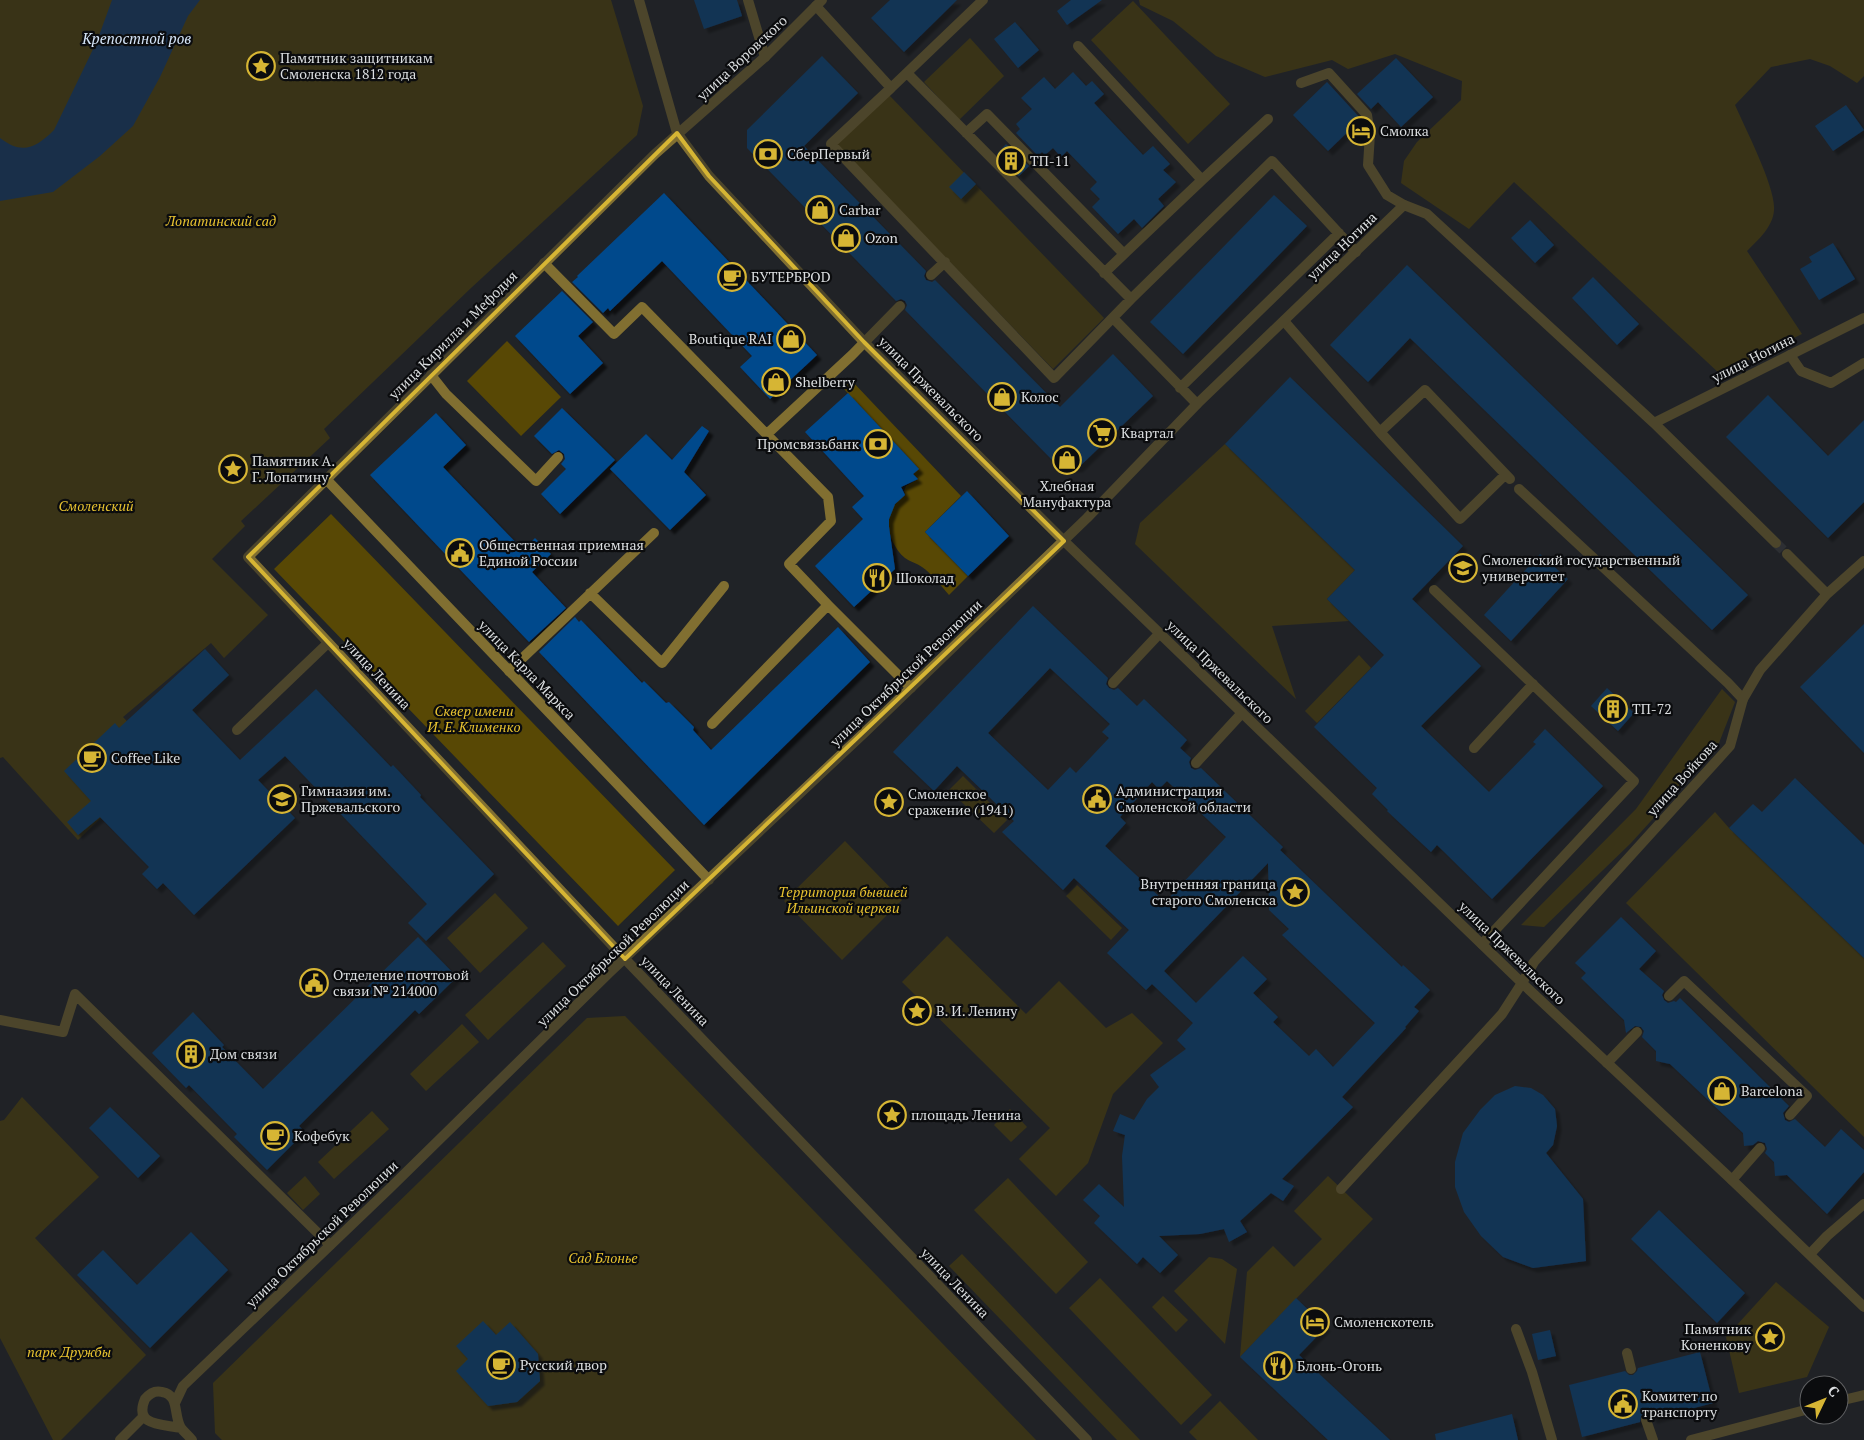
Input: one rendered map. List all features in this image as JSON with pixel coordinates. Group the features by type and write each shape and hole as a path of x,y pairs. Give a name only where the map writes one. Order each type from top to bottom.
{"street":[{"name":"улица Пржевальского","path":"639,0 677,133 709,176 864,342 1160,634 1522,983 1864,1307"},
{"path":"748,0 764,57"},
{"path":"983,0 830,144 1054,378 1131,299 1272,161 1356,252"},
{"name":"улица Воровского","path":"677,133 704,112 819,3"},
{"path":"819,3 891,88"},
{"path":"1078,46 1202,180"},
{"path":"907,73 1131,299"},
{"path":"1301,83 1329,73 1367,115 1370,134 1368,165 1387,195 1404,205 1427,214 1654,423 1776,543"},
{"path":"966,133 987,114 1124,254"},
{"path":"1104,272 1268,119"},
{"name":"улица Кирилла и Мефодия","path":"248,557 677,133"},
{"name":"улица Ногина","path":"1064,541 1197,404 1404,205"},
{"path":"1180,388 1339,233"},
{"path":"930,275 945,262"},
{"path":"544,263 614,334 642,307 828,497 831,521 789,564 912,688"},
{"path":"767,434 900,306"},
{"path":"1113,318 1197,404"},
{"name":"улица Ногина","path":"1654,423 1864,318"},
{"path":"1284,321 1380,432 1460,519 1508,477 1426,390 1380,432"},
{"path":"1790,355 1801,370 1831,383 1864,363"},
{"path":"431,375 446,394 536,481 558,457"},
{"name":"улица Карла Маркса","path":"326,479 709,880"},
{"path":"1519,489 1743,699"},
{"path":"509,671 654,533"},
{"name":"улица Октябрьской Революции","path":"183,1386 625,959 912,688 1064,541"},
{"path":"1787,554 1827,594"},
{"name":"улица Ленина","path":"248,557 625,959 1087,1440"},
{"name":"улица Войкова","path":"1341,1189 1502,1014 1534,962 1730,746 1743,699 1760,670 1827,594 1864,561"},
{"path":"590,593 662,663 724,586"},
{"path":"1434,590 1634,781 1482,944"},
{"path":"712,724 828,605"},
{"path":"1113,683 1160,634"},
{"path":"237,730 328,643"},
{"path":"1474,748 1533,684"},
{"path":"1196,763 1242,713"},
{"path":"1669,996 1684,981 1807,1096 1790,1115"},
{"path":"0,1020 63,1032 76,994 330,1245"},
{"path":"1607,1063 1637,1032"},
{"path":"1732,1180 1760,1148"},
{"path":"1810,1254 1827,1236 1864,1204"},
{"path":"1516,1329 1532,1372 1552,1440"},
{"path":"1628,1353 1631,1369"},
{"path":"181,1428 152,1424 144,1416 142,1410 145,1399 154,1392 165,1392 183,1386"},
{"path":"183,1386 175,1403 175,1413 181,1428 192,1440"},
{"path":"165,1392 169,1394 175,1403"},
{"path":"1849,1398 1864,1394"},
{"path":"1691,1440 1799,1412"},
{"path":"120,1440 144,1416"},
{"path":"1646,1420 1654,1440"}],"highlighted area":[{"path":"677,133 709,176 864,342 1064,541 625,959 248,557"}],"green space":[{"name":"Лопатинский сад","path":"0,0 611,0 643,106 637,135 471,288 324,429 330,438 241,521 245,526 212,559 268,615 224,658 211,643 123,717 163,759 78,840 3,757 0,758"},
{"path":"1139,0 1864,0 1864,76 1857,83 1830,66 1810,59 1771,67 1735,105 1765,173 1774,210 1771,222 1764,233 1747,251 1802,334 1720,374 1514,182 1469,229 1401,183 1404,161 1417,142 1461,100 1462,81 1395,54 1348,69 1332,60 1265,77 1216,56 1173,21 1140,5"},
{"path":"1133,1 1230,104 1188,144 1091,40"},
{"path":"970,38 1004,76 959,120 924,82"},
{"path":"889,95 1104,318 1053,369 836,144"},
{"path":"507,341 561,397 521,436 467,381"},
{"path":"851,380 961,496 925,532 968,576 949,595 926,570 905,558 890,535 889,517 892,508 905,495 906,486 918,479 913,474 918,468 843,388"},
{"path":"1225,444 1355,570 1327,599 1349,621 1272,626 1296,699 1135,544 1140,523"},
{"name":"Сквер имени И. Е. Клименко","path":"331,514 675,870 618,926 274,569"},
{"path":"1359,655 1371,668 1317,723 1305,711"},
{"path":"1722,689 1735,702 1717,748 1631,843 1544,927 1521,925 1636,809"},
{"path":"963,776 1007,820 994,833 949,790"},
{"path":"1715,812 1729,828 1864,958 1864,1137 1626,903"},
{"name":"Территория бывшей Ильинской церкви","path":"845,841 902,900 842,960 784,901"},
{"path":"1077,885 1122,928 1111,940 1066,896"},
{"path":"495,893 528,928 480,973 447,938"},
{"path":"947,936 1026,1014 1059,981 1106,1028 1132,1013 1163,1043 1113,1094 1088,1163 1056,1196 1019,1159 1050,1128 902,982"},
{"path":"543,942 566,966 488,1040 465,1015"},
{"name":"Сад Блонье","path":"625,1016 1036,1440 222,1440 215,1433 213,1383 587,1018"},
{"path":"462,1024 479,1042 426,1091 410,1074"},
{"name":"парк Дружбы","path":"22,1097 99,1177 35,1238 146,1355 61,1440 53,1440 0,1338 0,1121 4,1120"},
{"path":"1010,1109 1027,1127 1011,1142 994,1125"},
{"path":"372,1111 389,1129 334,1179 318,1162"},
{"path":"305,1176 320,1194 303,1210 287,1193"},
{"path":"1328,1176 1373,1219 1240,1357 1247,1272 1273,1246 1294,1267 1322,1239 1294,1211"},
{"path":"1008,1178 1088,1262 1056,1294 974,1210"},
{"path":"962,1254 1140,1440 1117,1440 949,1266"},
{"path":"1209,1257 1222,1259 1237,1269 1225,1344 1174,1291"},
{"path":"1100,1278 1212,1395 1181,1425 1069,1308"},
{"path":"1776,1282 1829,1327 1808,1375 1799,1375 1799,1379 1739,1393 1726,1337"},
{"path":"1163,1296 1188,1320 1176,1332 1152,1307"},
{"path":"1220,1401 1258,1440 1197,1440 1189,1432"}],"water":[{"name":"Крепостной ров","path":"112,0 200,0 188,16 160,77 133,126 100,156 53,192 0,201 0,138 15,146 29,147 41,141 54,130 97,41"}],"building":[{"path":"694,0 737,0 742,16 704,29"},
{"path":"890,0 957,0 904,52 871,18"},
{"path":"1071,0 1102,0 1067,25 1057,11"},
{"path":"1015,22 1039,50 1018,68 994,39"},
{"path":"822,56 858,93 804,146 926,271 924,276 926,280 932,282 935,280 1060,407 1113,354 1153,396 1078,468 1059,467 905,310 907,305 905,301 901,299 896,301 747,148 747,130"},
{"path":"1396,58 1433,97 1401,127 1378,102 1371,109 1357,94"},
{"path":"1073,72 1086,86 1092,81 1104,94 1094,103 1143,155 1153,146 1170,164 1163,170 1176,182 1158,199 1164,206 1142,228 1134,219 1118,234 1092,207 1100,199 1090,189 1097,182 1067,151 1061,157 1053,148 1045,155 1042,152 1038,156 1016,133 1020,129 1016,124 1032,109 1021,98 1044,77 1055,89"},
{"path":"1327,82 1361,119 1328,151 1293,115"},
{"path":"1846,105 1864,130 1833,151 1815,126"},
{"name":"ТП-11","path":"1006,144 1029,166 1019,176 997,154"},
{"path":"964,172 976,184 961,199 949,187"},
{"path":"664,193 817,355 770,399 740,367 752,356 662,261 610,311 608,308 603,313 572,282"},
{"path":"1274,195 1307,226 1183,354 1150,322"},
{"path":"1530,220 1554,245 1535,263 1511,238"},
{"path":"1833,243 1855,279 1819,300 1800,269 1812,262 1809,257"},
{"path":"1407,265 1748,595 1712,630 1410,338 1368,382 1330,345"},
{"path":"1593,277 1639,324 1617,345 1572,298"},
{"path":"562,291 593,322 578,336 603,363 570,394 515,336"},
{"path":"1290,377 1463,546 1412,599 1481,666 1421,726 1489,792 1536,744 1533,742 1545,729 1603,786 1492,899 1437,845 1431,852 1387,811 1372,794 1377,788 1314,727 1384,655 1327,599 1355,570 1225,444"},
{"path":"848,393 919,469 913,474 918,479 901,487 905,495 895,504 889,519 895,569 854,607 815,566 863,519 852,507 864,496 805,432"},
{"path":"1768,395 1828,456 1864,420 1864,502 1828,538 1726,437"},
{"path":"562,408 615,460 560,514 541,494 566,469 561,464 565,459 564,454 559,450 552,454 534,436"},
{"path":"436,413 466,445 443,467 523,550 535,538 551,554 532,572 566,608 529,642 370,475"},
{"path":"702,426 709,431 684,472 706,495 670,530 610,469 646,434 672,460"},
{"path":"967,491 1009,536 968,576 925,532"},
{"path":"1540,554 1568,579 1511,641 1484,615"},
{"path":"1033,606 1108,678 1106,684 1109,688 1114,690 1118,688 1137,706 1144,699 1187,740 1180,748 1191,758 1189,762 1191,768 1195,770 1201,768 1283,847 1280,850 1402,967 1403,965 1430,990 1414,1007 1419,1011 1406,1028 1342,1097 1353,1107 1282,1179 1294,1186 1283,1201 1271,1193 1240,1221 1247,1232 1229,1242 1224,1229 1200,1234 1159,1236 1178,1255 1160,1273 1143,1257 1137,1264 1094,1223 1100,1216 1083,1200 1099,1184 1124,1207 1122,1156 1125,1135 1113,1131 1120,1114 1134,1120 1147,1099 1159,1087 1150,1075 1186,1049 1177,1040 1193,1023 1152,984 1146,990 1107,953 1129,930 1074,878 1063,890 1002,832 1014,821 957,766 934,791 893,752","holes":["1050,668 1110,724 1102,732 1109,738 1076,773 1070,767 1048,790 988,733","1167,781 1226,837 1165,902 1105,846 1126,823 1120,817 1152,782 1159,789","1268,863 1269,910 1289,929 1282,935 1375,1023 1333,1067 1316,1049 1309,1056 1273,1022 1278,1017 1253,993 1267,979 1243,956 1196,1003 1164,971"]},
{"path":"575,617 579,622 581,620 642,683 644,681 666,703 669,702 694,727 693,730 711,750 838,627 870,662 704,825 539,652"},
{"path":"1864,624 1864,753 1800,687"},
{"path":"205,649 229,675 192,710 240,760 316,689 391,767 393,765 421,795 420,797 494,874 426,941 408,923 427,904 285,756 258,780 295,818 194,915 163,883 157,889 142,874 149,867 100,817 78,835 67,822 91,801 64,771 115,723 119,728"},
{"name":"ТП-72","path":"1607,688 1634,713 1618,731 1591,706"},
{"path":"1795,778 1864,845 1864,958 1729,828 1753,804 1762,812"},
{"path":"1621,917 1656,951 1639,969 1664,991 1662,995 1664,1000 1668,1003 1676,1002 1680,998 1789,1106 1783,1113 1785,1120 1789,1122 1795,1119 1825,1147 1841,1129 1864,1150 1864,1172 1827,1214 1787,1175 1775,1176 1774,1162 1765,1153 1767,1149 1765,1143 1758,1141 1753,1145 1744,1146 1743,1133 1670,1064 1656,1061 1656,1051 1642,1037 1644,1031 1641,1027 1635,1026 1626,1033 1624,1020 1581,978 1586,973 1575,963"},
{"name":"Дом связи","path":"418,937 457,977 419,1014 415,1010 299,1126 305,1132 267,1170 234,1137 237,1134 189,1085 186,1088 152,1053 193,1012 224,1045 222,1047 263,1089"},
{"path":"1515,1086 1531,1088 1543,1095 1555,1109 1557,1126 1553,1145 1546,1153 1583,1199 1586,1261 1533,1268 1503,1257 1481,1236 1464,1212 1455,1187 1455,1162 1463,1133 1480,1110 1495,1095"},
{"path":"110,1107 160,1156 138,1178 89,1128"},
{"path":"1659,1210 1745,1293 1717,1323 1631,1239"},
{"path":"191,1232 228,1270 150,1348 77,1275 103,1250 137,1285"},
{"path":"1296,1298 1326,1327 1299,1355 1390,1440 1328,1440 1240,1357"},
{"name":"Русский двор","path":"483,1321 496,1335 510,1322 538,1354 540,1381 517,1402 488,1406 456,1371 468,1359 456,1346"},
{"path":"1550,1330 1556,1356 1538,1360 1532,1334"},
{"path":"1700,1352 1713,1403 1653,1419 1650,1415 1644,1413 1641,1416 1640,1422 1582,1437 1569,1385 1625,1371 1629,1375 1633,1375 1638,1368"},
{"path":"1512,1414 1518,1440 1436,1440 1435,1434"}],"tunnel":[{"path":"1776,543 1787,554"}],"place":[{"name":"Памятник защитникам Смоленска 1812 года","path":"261,66"},
{"name":"Смолка","path":"1361,131"},
{"name":"СберПервый","path":"768,154"},
{"name":"ТП-11","path":"1011,161"},
{"name":"Carbar","path":"820,210"},
{"name":"Ozon","path":"846,238"},
{"name":"БУТЕРБРОD","path":"732,277"},
{"name":"Boutique RAI","path":"791,339"},
{"name":"Shelberry","path":"776,382"},
{"name":"Колос","path":"1002,397"},
{"name":"Квартал","path":"1102,433"},
{"name":"Промсвязьбанк","path":"878,444"},
{"name":"Хлебная Мануфактура","path":"1067,460"},
{"name":"Памятник А. Г. Лопатину","path":"233,469"},
{"name":"Общественная приемная Единой России","path":"460,553"},
{"name":"Смоленский государственный университет","path":"1463,568"},
{"name":"Шоколад","path":"877,578"},
{"name":"ТП-72","path":"1613,709"},
{"name":"Coffee Like","path":"92,758"},
{"name":"Гимназия им. Пржевальского","path":"282,799"},
{"name":"Администрация Смоленской области","path":"1097,799"},
{"name":"Смоленское сражение (1941)","path":"889,802"},
{"name":"Внутренняя граница старого Смоленска","path":"1295,892"},
{"name":"Отделение почтовой связи № 214000","path":"314,983"},
{"name":"В. И. Ленину","path":"917,1011"},
{"name":"Дом связи","path":"191,1054"},
{"name":"Barcelona","path":"1722,1091"},
{"name":"площадь Ленина","path":"892,1115"},
{"name":"Кофебук","path":"275,1136"},
{"name":"Смоленскотель","path":"1315,1322"},
{"name":"Памятник Коненкову","path":"1770,1337"},
{"name":"Русский двор","path":"501,1365"},
{"name":"Блонь-Огонь","path":"1278,1366"},
{"name":"Комитет по транспорту","path":"1623,1404"}],"park label":[{"name":"Смоленский","path":"96,506"}]}
